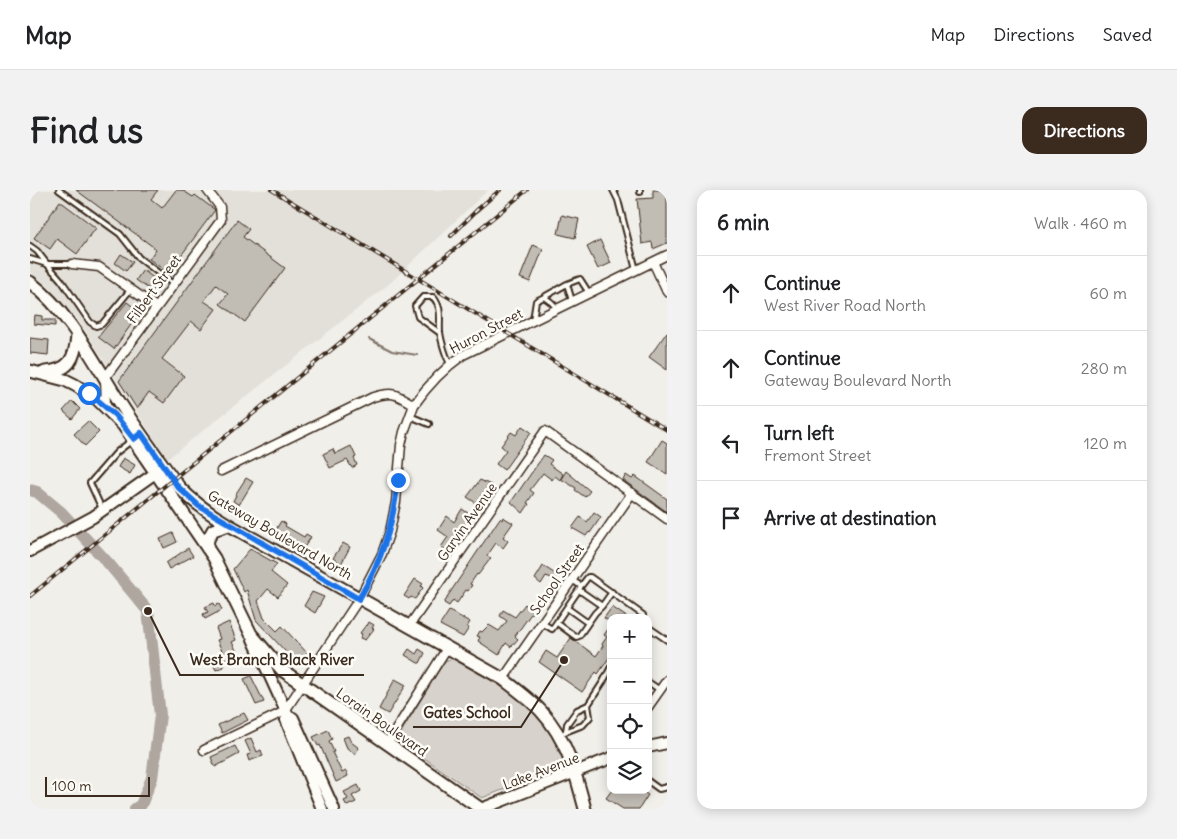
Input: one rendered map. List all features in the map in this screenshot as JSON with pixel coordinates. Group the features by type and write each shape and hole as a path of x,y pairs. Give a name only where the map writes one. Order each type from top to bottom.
{"main road":[{"path":"30,282 51,300 77,336 105,378 137,436 160,470"},
{"path":"34,372 53,372 63,368 71,361 77,336"},
{"path":"34,372 74,385 106,406 137,436"},
{"name":"Gateway Boulevard North","path":"160,470 188,498 229,525 503,679 535,705 552,725 562,733 576,772 585,809"},
{"name":"Lorain Boulevard","path":"160,470 224,576 251,634 278,666 302,685 481,809"},
{"path":"207,548 208,539 213,530 229,525"}],"street":[{"name":"Filbert Street","path":"105,378 221,220 220,207 207,190"},
{"name":"Huron Street","path":"287,714 302,685 359,599 382,554 390,531 396,502 401,445 414,405 426,388 450,364 463,355 667,255"},
{"path":"653,262 667,292"},
{"path":"72,264 99,267 156,307"},
{"path":"105,378 106,406"},
{"path":"221,471 373,397 386,393 397,395 414,405"},
{"name":"Garvin Avenue","path":"409,626 545,431 632,493"},
{"path":"30,551 93,518 160,470"},
{"path":"632,493 667,519"},
{"name":"School Street","path":"503,679 632,493"},
{"path":"251,634 287,714 293,718 334,809"},
{"path":"387,744 447,648"},
{"path":"650,704 667,680"},
{"path":"204,750 287,714"},
{"path":"287,714 286,720 322,809"},
{"path":"652,746 667,743"},
{"name":"Lake Avenue","path":"481,809 607,760"}],"lane":[{"path":"59,190 120,234 139,258 173,284"},
{"path":"613,190 618,200 636,270"},
{"path":"30,246 37,251 61,280 93,325 99,326 131,289"},
{"path":"30,259 47,264 72,264"},
{"path":"532,320 536,301 566,284 580,279 589,293"},
{"path":"566,284 572,301"},
{"path":"440,333 418,317 415,306 422,297 433,297 437,302 441,320 440,333 446,358 450,364"},
{"path":"544,297 557,308"},
{"path":"410,416 429,424"},
{"path":"103,511 90,483 117,452 137,436"},
{"path":"542,623 552,629 588,577 612,592 639,614"},
{"path":"572,580 602,606"},
{"path":"556,623 576,637 579,636 612,592"},
{"path":"567,608 588,623"},
{"path":"550,611 560,618"},
{"path":"652,630 667,640"},
{"path":"562,733 577,710 588,705 607,674"},
{"path":"652,685 660,690"},
{"path":"562,733 583,725 590,717 588,705"},
{"path":"652,784 658,789 667,787"}],"shaded area":[{"path":"30,190 488,190 389,284 167,459 79,321 48,286 30,272"},
{"path":"453,659 512,692 530,706 549,727 565,760 561,767 482,798 404,744 401,737 402,731 444,662"}],"building":[{"path":"76,190 158,190 151,199 162,208 176,190 182,190 193,197 195,195 215,210 168,273 149,259 156,249"},
{"path":"653,190 667,190 667,243 653,249 652,242 642,244 637,199 653,198"},
{"path":"60,201 96,228 77,254 57,239 50,249 34,238"},
{"path":"562,215 579,219 575,238 558,234"},
{"path":"237,220 249,229 243,237 285,268 245,322 220,304 228,294 216,285 204,301 216,309 201,329 191,321 162,359 184,376 164,403 149,392 137,409 119,381"},
{"path":"600,240 611,263 598,269 587,247"},
{"path":"533,245 543,249 530,282 520,278"},
{"path":"121,254 133,262 126,271 115,263"},
{"path":"143,270 159,282 152,291 136,280"},
{"path":"127,302 140,312 114,349 98,337"},
{"path":"35,315 42,316 42,320 55,320 55,326 34,324"},
{"path":"667,332 667,370 649,357"},
{"path":"30,338 49,340 48,355 30,353"},
{"path":"72,401 80,409 72,419 63,411"},
{"path":"88,421 99,432 85,446 74,434"},
{"path":"522,426 531,432 504,470 496,464 506,450 501,446 511,432 516,435"},
{"path":"662,440 667,443 667,474 648,462"},
{"path":"351,446 357,465 352,468 347,460 330,468 323,454 333,449 335,454"},
{"path":"544,455 552,460 549,464 563,474 560,480 555,476 552,480 543,473 530,490 534,493 523,513 511,502"},
{"path":"123,458 135,465 130,474 118,467"},
{"path":"566,471 590,491 585,497 575,490 576,488 561,479"},
{"path":"626,475 632,479 635,476 667,499 667,512 623,480"},
{"path":"246,478 253,482 239,505 233,501"},
{"path":"480,480 493,486 489,491 485,491 476,503 467,497"},
{"path":"462,509 471,515 459,533 457,532 451,542 454,544 447,551 441,547 448,537 438,530 447,516 454,522"},
{"path":"594,512 601,517 586,536 572,528 580,517 587,522"},
{"path":"503,517 513,523 503,537 508,541 503,548 496,543 487,556 491,558 470,584 472,585 468,591 466,590 457,603 453,600 449,606 444,603 500,518 502,520"},
{"path":"281,521 286,524 285,526 304,537 306,534 311,537 303,549 291,542 289,544 273,534"},
{"path":"173,533 177,542 164,548 160,539"},
{"path":"343,543 350,547 341,564 333,558"},
{"path":"188,548 193,556 169,569 166,563"},
{"path":"250,549 277,564 271,572 287,585 278,597 268,589 258,601 264,618 277,631 282,626 309,655 298,665 256,620 247,590 244,592 233,569"},
{"path":"543,566 557,575 554,579 546,576 541,584 535,579"},
{"path":"415,579 423,584 421,586 423,588 415,599 411,597 409,599 404,596"},
{"path":"312,592 324,597 315,613 304,606"},
{"path":"214,603 215,606 219,604 222,610 205,619 203,614 208,612 205,607"},
{"path":"525,604 533,611 515,636 518,639 511,647 506,643 499,655 478,641 480,637 477,636 480,631 482,632 489,625 499,631 507,621 500,616 503,610 515,617"},
{"path":"612,607 622,614 607,614 607,620 604,618"},
{"path":"449,611 470,622 467,627 469,628 463,637 440,625"},
{"path":"229,622 236,640 232,642 238,654 221,661 218,655 223,653 217,640 220,639 216,628"},
{"path":"369,622 374,625 372,628 374,629 365,640 360,638 362,634 360,633"},
{"path":"607,637 607,661 598,674 596,672 582,692 539,662 546,651 557,658 571,638 596,656 603,646 602,644"},
{"path":"409,649 416,654 419,649 425,653 420,663 405,655"},
{"path":"221,661 224,667 216,670 213,664"},
{"path":"251,676 264,702 256,705 244,679"},
{"path":"395,679 406,685 388,714 379,709"},
{"path":"244,713 248,720 222,733 218,725"},
{"path":"328,730 332,739 329,741 334,752 332,752 342,773 346,771 348,776 336,782 320,745 318,746 313,737"},
{"path":"348,736 351,742 359,748 355,754 347,748 343,738"},
{"path":"251,738 257,752 261,750 263,756 249,761 247,755 251,754 245,741"},
{"path":"235,746 239,754 215,767 211,757"},
{"path":"358,785 361,791 352,796 356,802 347,806 344,801 348,799 344,792"},
{"path":"609,794 648,795 639,809 623,809 606,798"}],"waterway":[{"path":"369,339 392,351 417,355"},
{"path":"30,490 37,492 61,512 109,564 148,611 160,715 152,778 141,805 135,809"}],"railway":[{"path":"272,190 667,430"},
{"path":"451,236 500,190"},
{"path":"30,596 527,190"}],"place":[{"name":"West Branch Black River","path":"148,611"},
{"name":"Gates School","path":"564,660"}],"route":[{"path":"89,393 115,415 134,439 141,433 178,487 188,498 229,525 359,599 382,554 386,542 393,518 398,480"}]}
